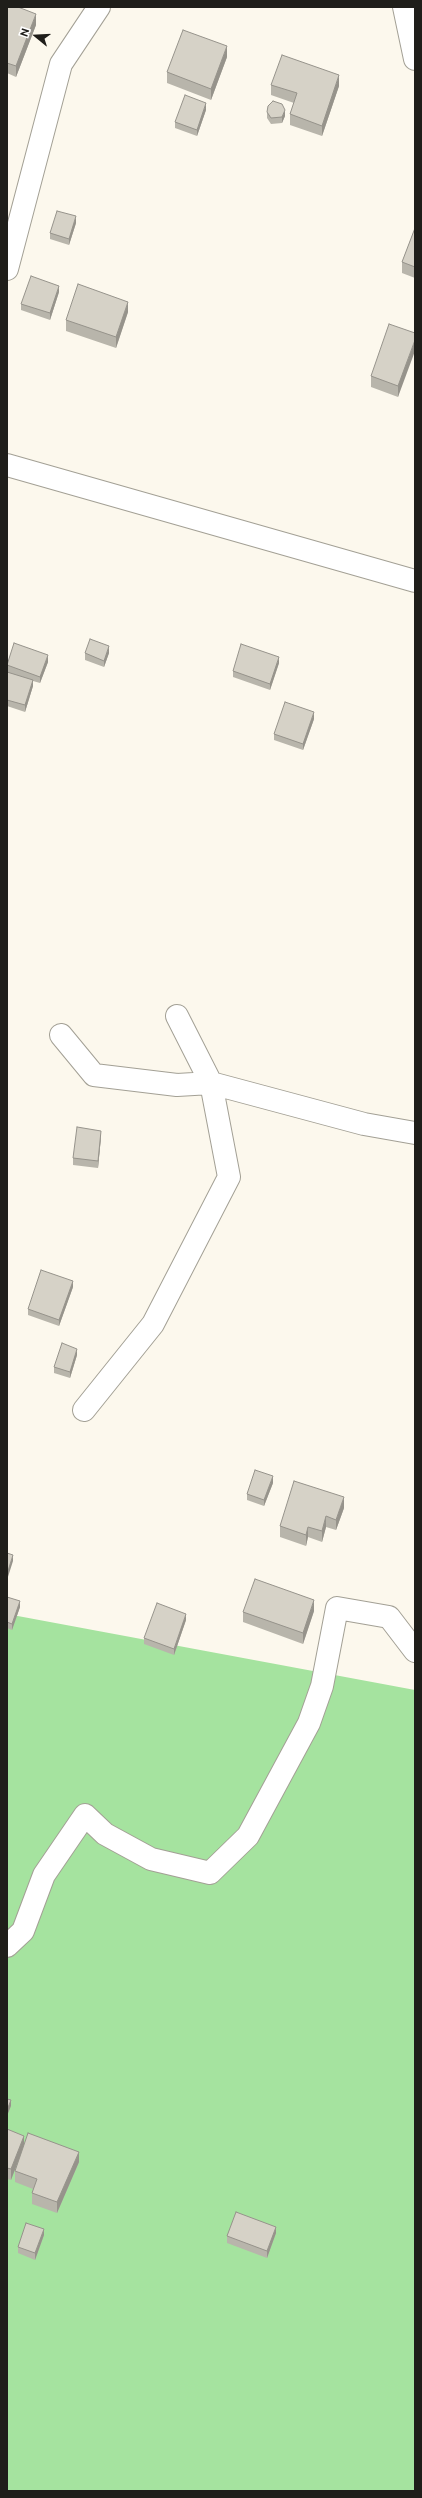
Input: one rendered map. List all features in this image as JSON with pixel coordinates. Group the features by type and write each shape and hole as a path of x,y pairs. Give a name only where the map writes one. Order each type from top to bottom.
{"street":[{"path":"7,269 61,64 99,7"},
{"path":"404,7 415,59"},
{"path":"7,465 415,581"},
{"path":"84,1410 153,1324 229,1177 211,1083 177,1016"},
{"path":"61,1035 94,1075 177,1085 211,1083 364,1124 415,1133"},
{"path":"7,1946 23,1931 44,1875 85,1815 105,1834 151,1859 210,1873 248,1836 309,1723 322,1686 337,1608 389,1617 415,1651"}],"green space":[{"path":"7,1614 415,1690 415,2491 7,2491"}],"building":[{"path":"7,7 18,7 36,14 16,66 7,63"},
{"path":"183,30 227,46 211,89 167,72"},
{"path":"282,55 339,75 322,126 290,114 297,93 271,85"},
{"path":"185,95 206,103 197,130 175,122"},
{"path":"273,101 282,104 285,110 282,117 271,118 267,112 268,106"},
{"path":"57,211 76,216 69,239 50,233"},
{"path":"415,228 415,267 402,262"},
{"path":"31,276 59,286 50,313 21,304"},
{"path":"78,284 128,302 116,337 66,320"},
{"path":"389,324 415,333 415,340 398,386 371,376"},
{"path":"90,639 109,646 104,661 85,653"},
{"path":"14,643 48,655 40,677 7,665"},
{"path":"241,644 279,657 270,684 233,671"},
{"path":"7,672 33,680 25,705 7,700"},
{"path":"285,702 314,712 303,744 274,734"},
{"path":"77,1127 101,1131 98,1161 73,1158"},
{"path":"41,1270 73,1281 59,1320 28,1309"},
{"path":"62,1343 77,1349 70,1372 54,1367"},
{"path":"255,1470 273,1476 264,1500 247,1494"},
{"path":"294,1481 344,1497 336,1520 326,1516 322,1531 308,1527 306,1535 280,1526"},
{"path":"7,1553 13,1555 7,1574"},
{"path":"255,1579 314,1600 303,1633 243,1612"},
{"path":"7,1597 20,1601 12,1624 7,1622"},
{"path":"157,1603 186,1614 174,1649 144,1638"},
{"path":"7,2099 11,2100 7,2110"},
{"path":"7,2129 24,2136 11,2169 7,2168"},
{"path":"28,2133 79,2152 57,2202 32,2193 37,2179 15,2171"},
{"path":"236,2212 276,2227 267,2251 227,2236"},
{"path":"26,2223 44,2229 35,2253 18,2247"}]}
